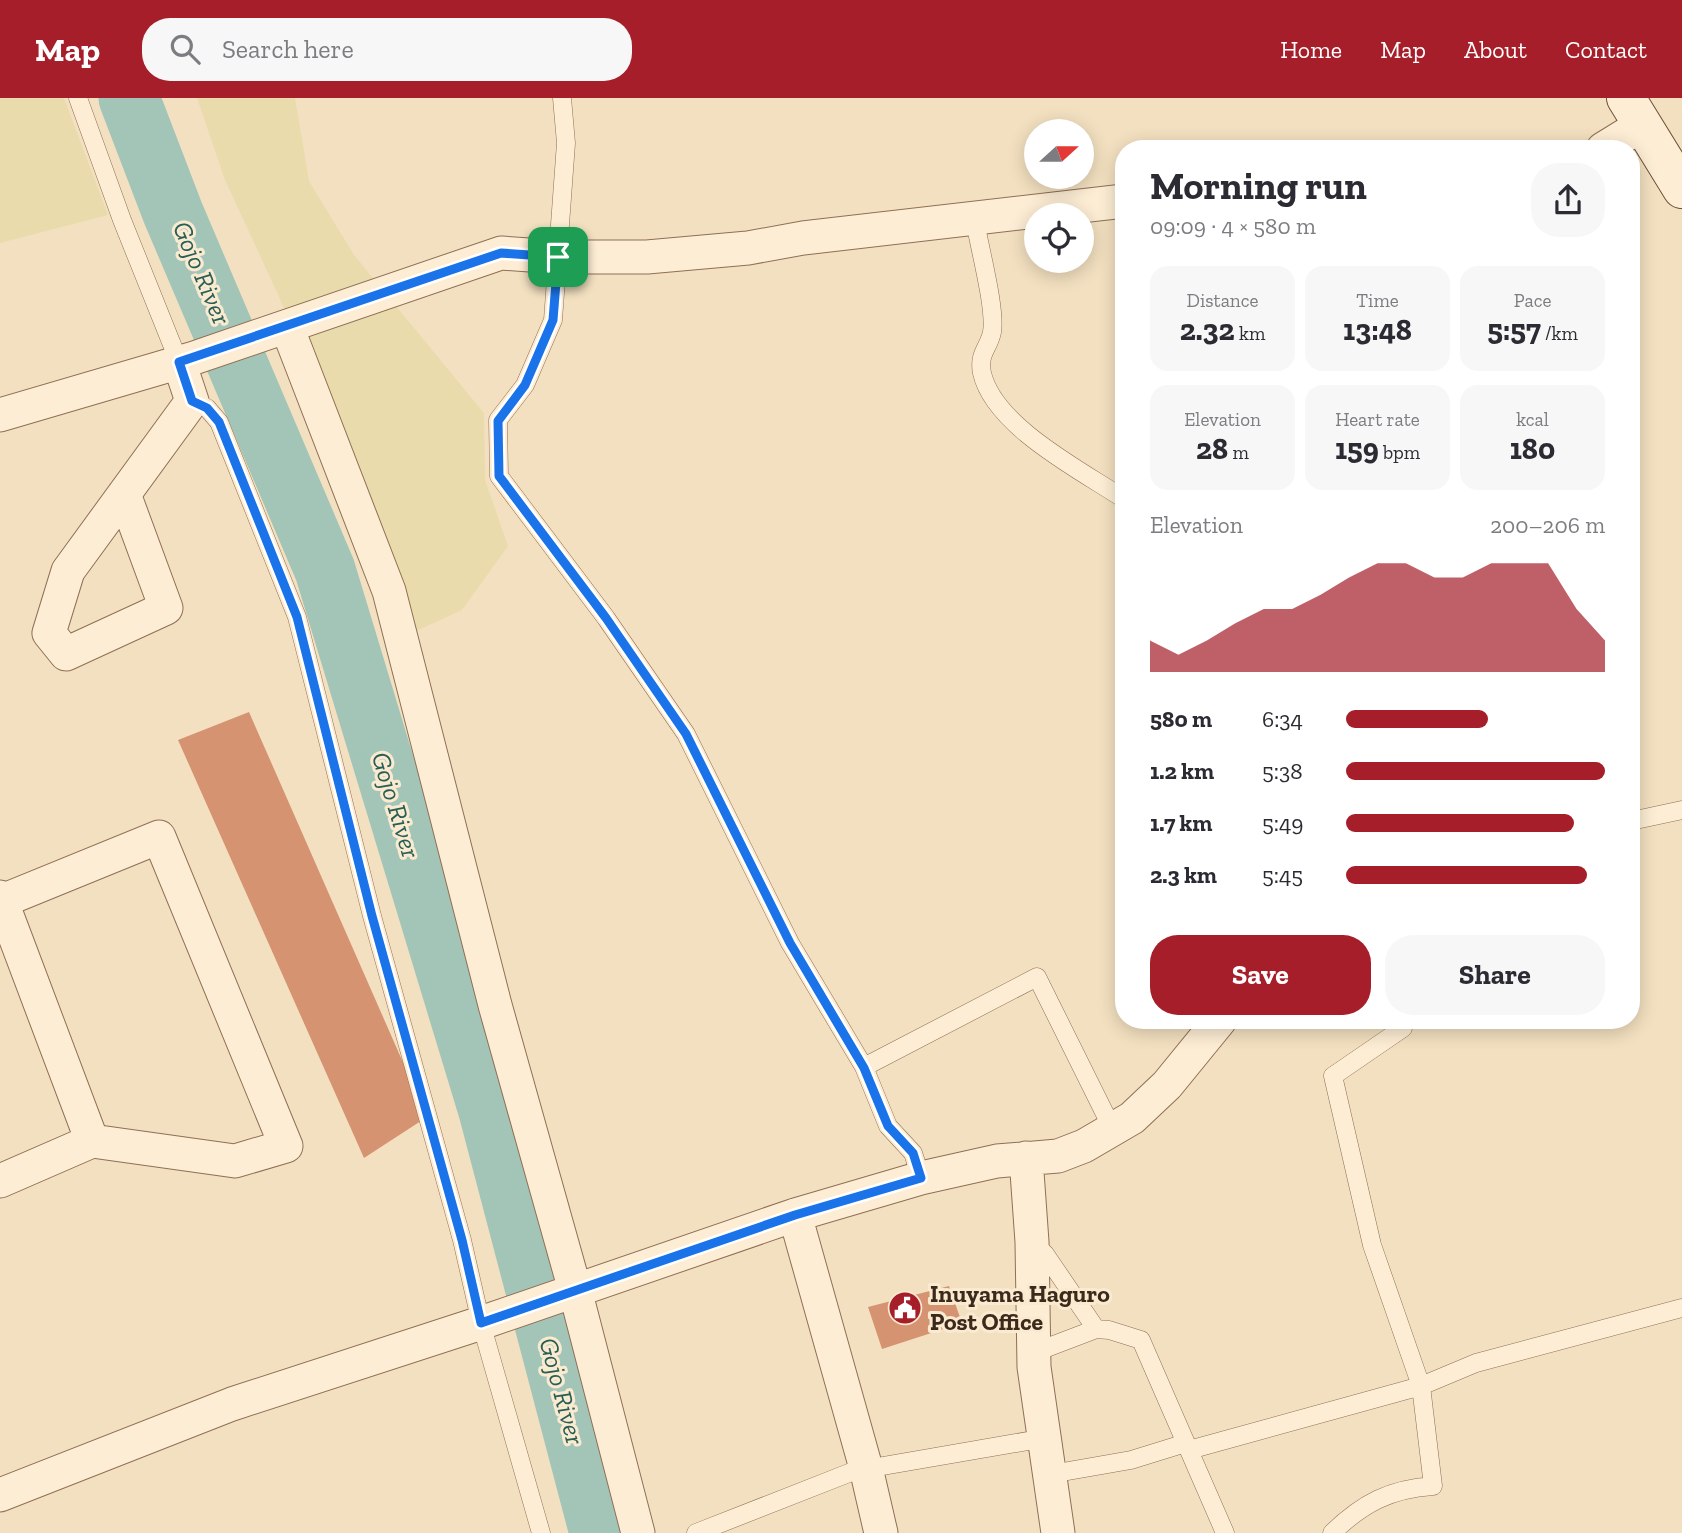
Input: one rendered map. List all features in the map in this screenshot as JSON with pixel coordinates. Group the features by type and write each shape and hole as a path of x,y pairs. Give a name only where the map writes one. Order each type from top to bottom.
{"main road":[{"path":"1635,106 1682,190"}],"street":[{"path":"1610,140 1635,106"},
{"path":"0,415 187,360 501,253 558,257 646,257 1115,202"},
{"path":"275,331 389,591 495,1004 575,1290 638,1533"},
{"path":"124,494 166,608 66,654 49,633 68,571 124,494 192,401 187,360"},
{"path":"0,1181 92,1141 235,1161 286,1146 159,837 1,899 92,1141"},
{"path":"0,1494 232,1404 481,1323 795,1215 921,1178 998,1161 1058,1156 1084,1146 1132,1118 1167,1085 1213,1029"},
{"path":"1026,1158 1032,1242 1032,1353 1058,1533"},
{"path":"795,1215 866,1468 881,1533"}],"lane":[{"path":"78,98 122,220 187,360"},
{"path":"562,98 566,143 553,320 525,385 498,421 499,476 606,618 686,734 790,943 864,1068 888,1126 913,1153 921,1178"},
{"path":"975,220 992,332 981,356 982,372 990,396 1041,444 1115,493"},
{"path":"192,401 207,408 219,422 297,617 372,916 462,1240 481,1323 541,1533"},
{"path":"1640,819 1682,810"},
{"path":"864,1068 1037,977 1113,1130"},
{"path":"1332,1533 1349,1517 1377,1499 1405,1488 1433,1486 1421,1386 1372,1245 1333,1076 1402,1029"},
{"path":"1032,1242 1045,1254 1096,1329"},
{"path":"1051,1474 1187,1447 1421,1386 1476,1363 1682,1308"},
{"path":"1032,1353 1096,1329 1141,1340 1225,1533"},
{"path":"696,1533 866,1468 1045,1438"}],"shaded area":[{"path":"0,98 64,98 108,215 0,243"},
{"path":"197,98 295,98 309,181 354,255 484,413 485,480 508,546 462,610 414,632 304,351 225,180"}],"building":[{"path":"249,712 427,1117 364,1158 178,740"},
{"path":"949,1286 962,1323 882,1349 868,1307"}],"waterway":[{"name":"Gojo River","path":"129,98 173,213 325,570 489,1111 600,1533"}],"place":[{"name":"Inuyama Haguro Post Office","path":"905,1308"}],"route":[{"path":"501,253 558,257 553,320 525,385 498,421 499,476 606,618 686,734 790,943 864,1068 888,1126 913,1153 921,1178 795,1215 481,1323 462,1240 372,916 297,617 219,422 207,408 192,401 179,362 501,253"}]}
